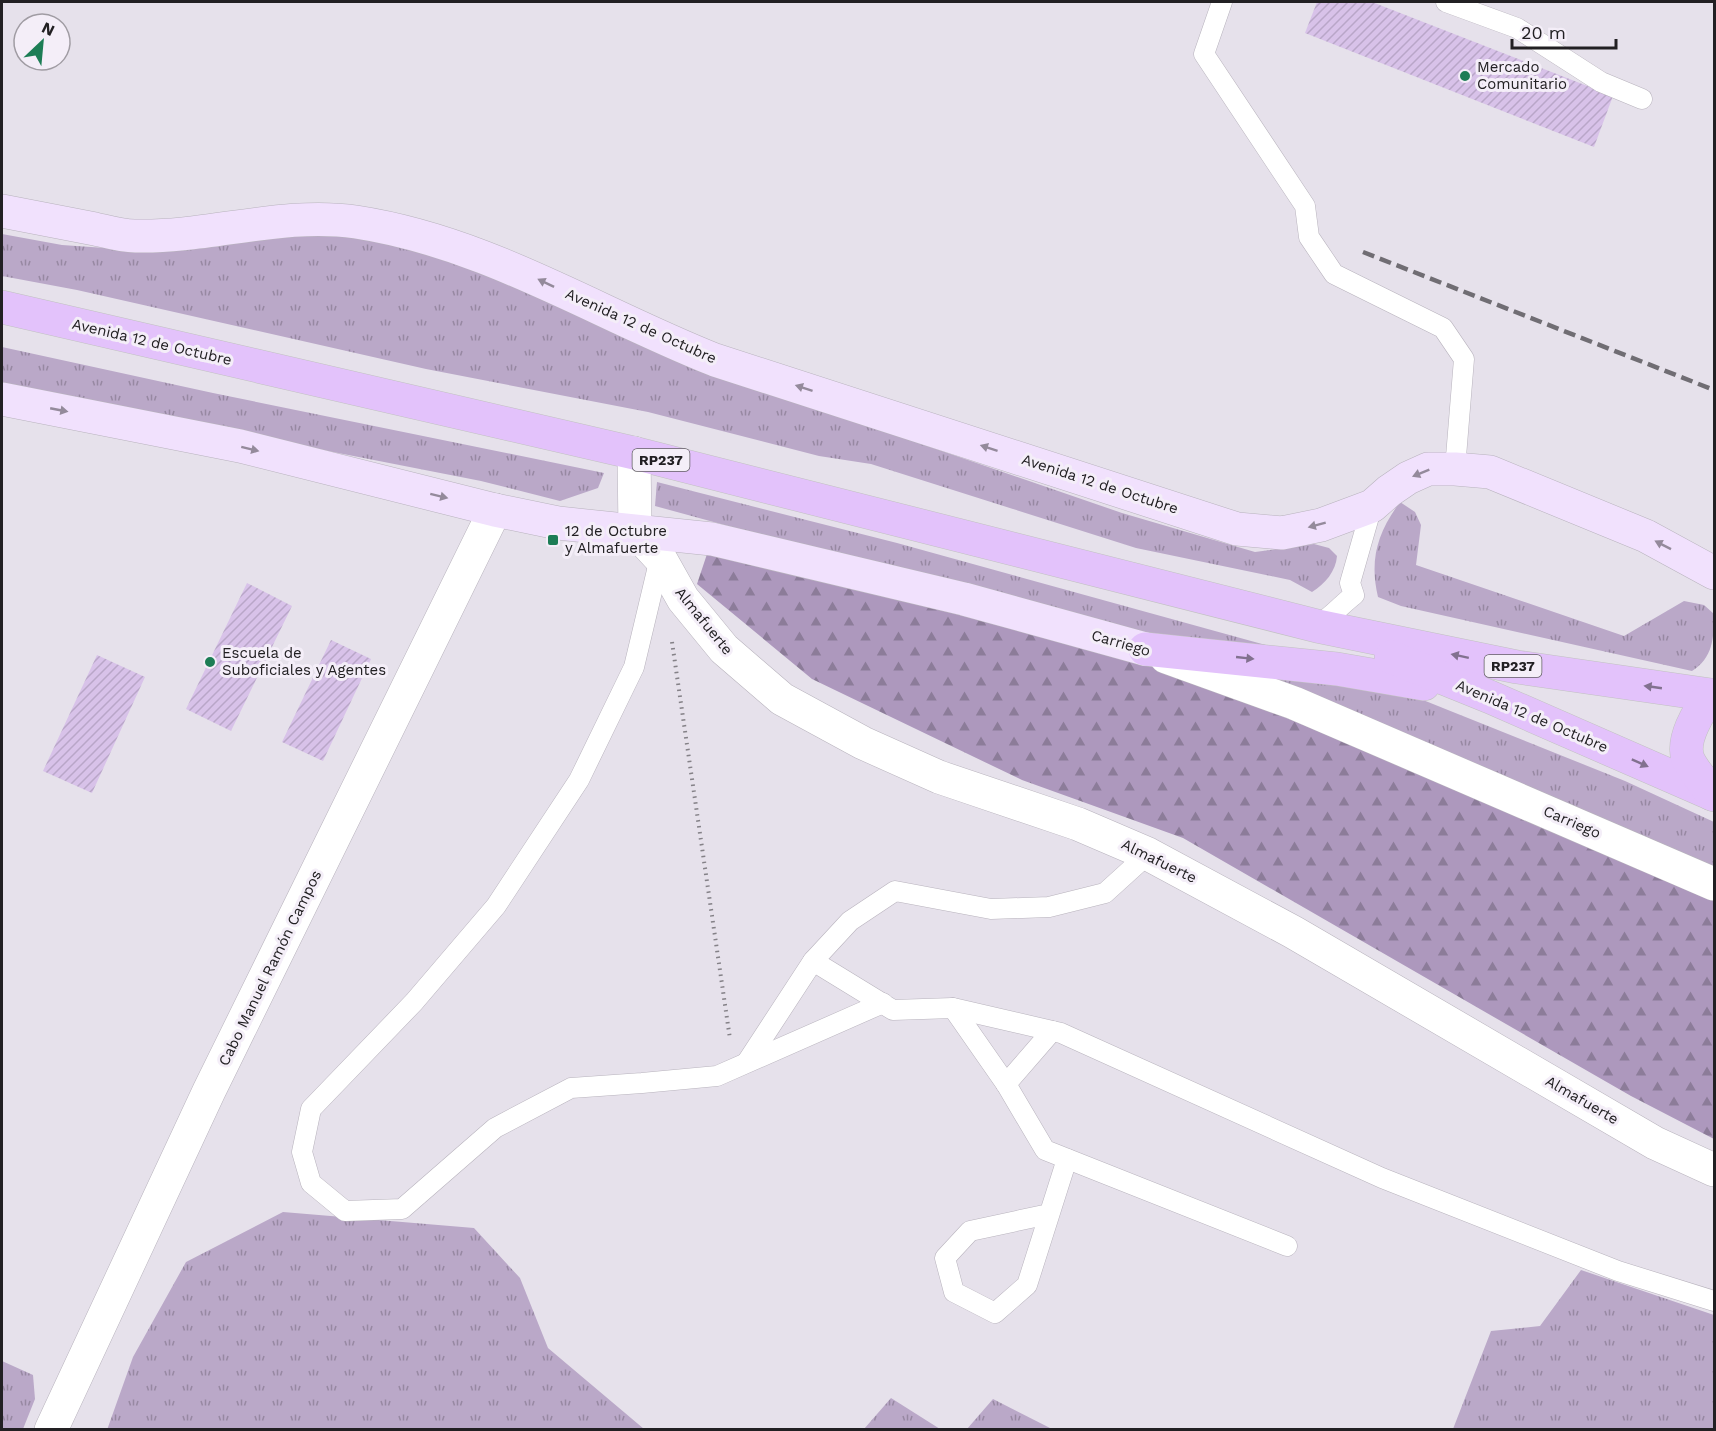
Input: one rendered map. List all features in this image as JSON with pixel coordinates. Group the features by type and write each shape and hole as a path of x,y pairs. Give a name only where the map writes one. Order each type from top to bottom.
{"main road":[{"name":"Avenida 12 de Octubre","path":"2,307 634,453 1317,626 1517,667 1712,695"},
{"name":"Avenida 12 de Octubre","path":"1317,626 1490,697 1713,794"},
{"path":"1145,649 1337,669 1490,697"},
{"name":"Avenida 12 de Octubre","path":"1712,695 1697,714 1688,738 1688,758 1713,794"}],"street":[{"name":"Avenida 12 de Octubre","path":"2,211 133,237 186,234 285,220 355,222 413,234 471,251 519,270 654,335 715,360 1237,529 1282,533 1321,525 1372,506"},
{"path":"2,399 240,446 495,510"},
{"path":"634,453 635,531"},
{"path":"1372,506 1389,490 1428,469 1490,472 1646,536 1714,573"},
{"name":"Carriego","path":"495,510 558,523 712,539 964,599 1145,649 1300,706 1714,884"},
{"name":"Cabo Manuel Ramón Campos","path":"51,1430 209,1091 495,510"},
{"name":"Almafuerte","path":"635,531 660,558 683,599 724,650 782,699 862,743 939,777 1078,824 1148,854 1293,932 1655,1143 1714,1170"}],"lane":[{"path":"1222,2 1204,54 1305,206 1309,237 1334,274 1443,328 1464,360 1455,469"},
{"path":"1452,3 1517,28 1601,82 1642,99"},
{"path":"1317,626 1330,618 1337,607 1354,595 1350,583 1372,506"},
{"path":"660,558 634,667 579,780 496,906 414,1002 311,1109 302,1152 311,1183 345,1211 402,1209 495,1128 571,1088 717,1076 883,1003"},
{"path":"741,1065 813,961 850,921 896,891 991,909 1049,907 1105,893 1148,854"},
{"path":"813,961 894,1010 953,1008 1061,1033 1382,1178 1618,1271 1714,1301"},
{"path":"953,1008 1006,1084 1045,1150 1287,1246"},
{"path":"1006,1084 1052,1031"},
{"path":"1049,1214 970,1232 945,1258 954,1292 995,1313 1027,1286 1067,1159"}],"path":[{"path":"672,641 741,1065"}],"green space":[{"path":"331,233 391,238 488,268 820,409 1122,513 1255,552 1314,544 1329,548 1337,556 1334,567 1325,581 1312,592 1290,580 1136,548 871,464 819,456 648,412 426,369 77,290 2,276 2,234 62,245 120,249"},
{"path":"2,347 604,473 598,488 560,501 481,481 2,387"},
{"path":"657,482 897,543 1287,651 1139,638 655,506"},
{"path":"1400,502 1415,512 1421,525 1416,565 1624,636 1684,601 1704,605 1714,614 1713,639 1708,654 1692,671 1401,606 1378,597 1375,583 1377,546 1386,524"},
{"path":"708,551 1157,665 1714,893 1714,1139 1631,1096 1183,838 1022,780 812,679 697,584"},
{"path":"1227,667 1413,696 1625,781 1714,822 1714,875"},
{"path":"283,1212 474,1228 520,1278 548,1348 644,1429 107,1430 133,1357 186,1262"},
{"path":"1581,1270 1714,1315 1714,1429 1453,1429 1491,1331 1540,1326"},
{"path":"2,1361 33,1375 35,1399 23,1429 2,1429"},
{"path":"891,1398 940,1429 864,1429"},
{"path":"993,1399 1052,1429 967,1429"}],"building":[{"path":"1317,2 1372,2 1613,96 1594,147 1305,33"},
{"path":"247,583 292,606 231,731 186,709"},
{"path":"331,640 371,659 323,761 282,742"},
{"path":"97,655 145,677 92,793 43,771"}],"railway":[{"path":"1363,252 1714,390"}],"place":[{"name":"Mercado Comunitario","path":"1465,76"},
{"name":"12 de Octubre y Almafuerte","path":"553,540"},
{"name":"Escuela de Suboficiales y Agentes","path":"210,662"}]}
